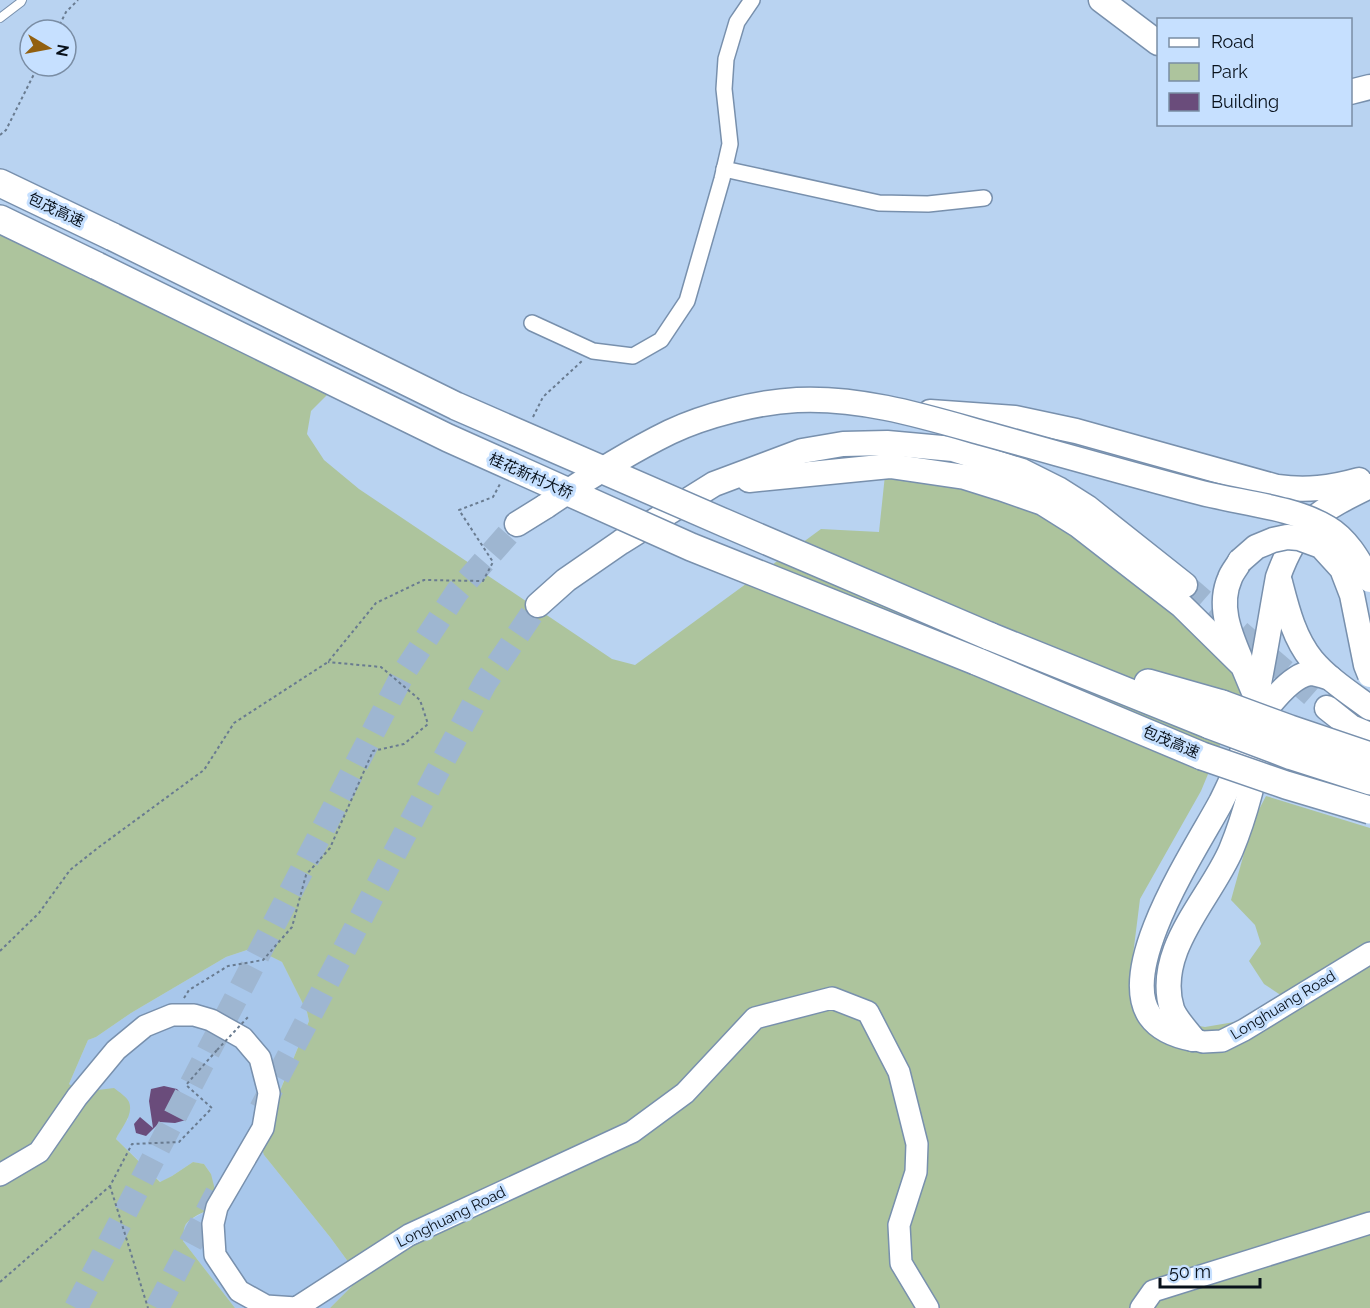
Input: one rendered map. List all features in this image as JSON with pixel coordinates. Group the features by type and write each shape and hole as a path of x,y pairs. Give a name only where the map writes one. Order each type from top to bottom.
{"highway":[{"name":"包茂高速","path":"0,183 456,406 989,636 1054,661 1216,715 1292,756 1370,782"},
{"name":"桂花新村大桥","path":"0,219 459,443 691,547 976,661"},
{"name":"包茂高速","path":"976,661 1202,756 1286,785 1370,810"},
{"path":"1216,715 1290,729 1370,756"}],"main road":[{"path":"1101,0 1157,42"},
{"path":"1127,0 1157,23"},
{"path":"1352,82 1370,77"},
{"path":"1352,92 1370,87"},
{"path":"517,524 587,478 662,436 710,416 764,404 797,400 831,401 861,403 893,410 1202,493 1301,515 1329,528 1347,545 1370,580"},
{"path":"893,410 1015,418 1076,431 1277,487 1298,490 1333,487 1370,477"},
{"path":"538,605 566,580 621,542 714,484 802,451 843,444 887,443 953,449 1022,471 1059,489 1103,520 1185,585"},
{"path":"714,484 890,466 965,477 1000,488 1043,503 1078,525 1181,605 1244,666"},
{"path":"1193,1039 1172,1011 1169,990 1170,970 1178,943 1230,853 1249,801 1278,577 1294,541 1305,526 1329,507 1370,486"},
{"path":"1193,1039 1177,1036 1162,1028 1150,1016 1143,1001 1142,979 1152,935 1166,899 1231,779 1263,700 1292,586 1307,548 1330,521 1370,498"},
{"path":"1263,700 1228,630 1224,604 1230,577 1240,561 1256,547 1273,540 1287,537 1299,538 1322,546 1342,569 1352,595 1365,665 1370,675"},
{"path":"1278,577 1287,612 1311,659 1330,678 1370,708"},
{"path":"1263,700 1293,680 1310,673 1330,678"},
{"path":"1327,708 1351,727 1370,735"},
{"path":"1220,870 1206,881 1200,880 1197,876 1199,864 1222,811 1231,779"},
{"name":"Longhuang Road","path":"1193,1039 1203,1042 1222,1041 1370,953"},
{"name":"Longhuang Road","path":"0,1174 39,1152 77,1097 116,1050 145,1026 172,1015 194,1015 211,1020 243,1038 260,1058 269,1093 263,1128 217,1207 213,1224 215,1255 239,1291 266,1306 296,1308 409,1235 632,1132 685,1093 755,1018 832,998 868,1012 899,1072 917,1144 916,1172 899,1225 901,1263 928,1308"},
{"path":"1141,1308 1153,1290 1370,1223"}],"street":[{"path":"532,323 593,351 633,356 661,340 687,301 724,169 730,144 724,89 726,59 736,22 752,0"},
{"path":"724,169 879,203 928,204 984,198"}],"lane":[{"path":"0,18 22,0"}],"path":[{"path":"63,18 78,0"},
{"path":"0,135 6,129 32,78"},
{"path":"533,417 543,397 593,351"},
{"path":"0,951 39,913 70,870 204,770 234,723 328,662 376,603 424,580 483,581 493,562 459,510 493,497 503,477"},
{"path":"172,1015 189,990 228,966 262,960 292,927 306,875 330,848 373,751 404,744 428,724 420,700 381,667 328,662"},
{"path":"0,1282 110,1186 132,1144 179,1142 212,1108 186,1085 249,1016"},
{"path":"110,1186 148,1308"}],"shaded area":[{"path":"250,949 260,951 282,962 307,1012 309,1021 262,1133 264,1155 360,1278 330,1308 235,1308 183,1241 184,1227 190,1220 210,1209 211,1174 204,1164 193,1162 161,1182 116,1139 128,1119 102,1090 76,1090 69,1084 88,1040 226,957"}],"green space":[{"path":"0,222 328,394 311,411 307,434 324,460 359,489 612,659 635,665 821,529 879,532 885,475 991,493 1083,535 1205,644 1245,685 1201,791 1140,899 1133,955 1151,1007 1193,1025 1205,1027 1252,1019 1282,996 1264,984 1249,961 1261,944 1255,925 1231,900 1253,821 1266,796 1370,828 1370,1308 330,1308 360,1278 264,1155 261,1146 262,1134 309,1021 307,1012 282,962 260,951 250,949 226,957 88,1040 69,1084 77,1090 114,1088 127,1098 130,1112 116,1139 160,1182 193,1162 204,1164 211,1174 219,1206 200,1214 187,1223 184,1228 183,1241 235,1308 0,1308"}],"building":[{"path":"164,1086 177,1089 185,1098 189,1111 186,1120 175,1123 160,1122 146,1136 136,1133 134,1124 140,1117 153,1128 149,1101 151,1089"}],"tunnel":[{"path":"76,1308 403,674 457,592 517,524"},
{"path":"1185,585 1327,708"},
{"path":"261,1109 485,683 538,605"},
{"path":"157,1308 217,1193"}]}
